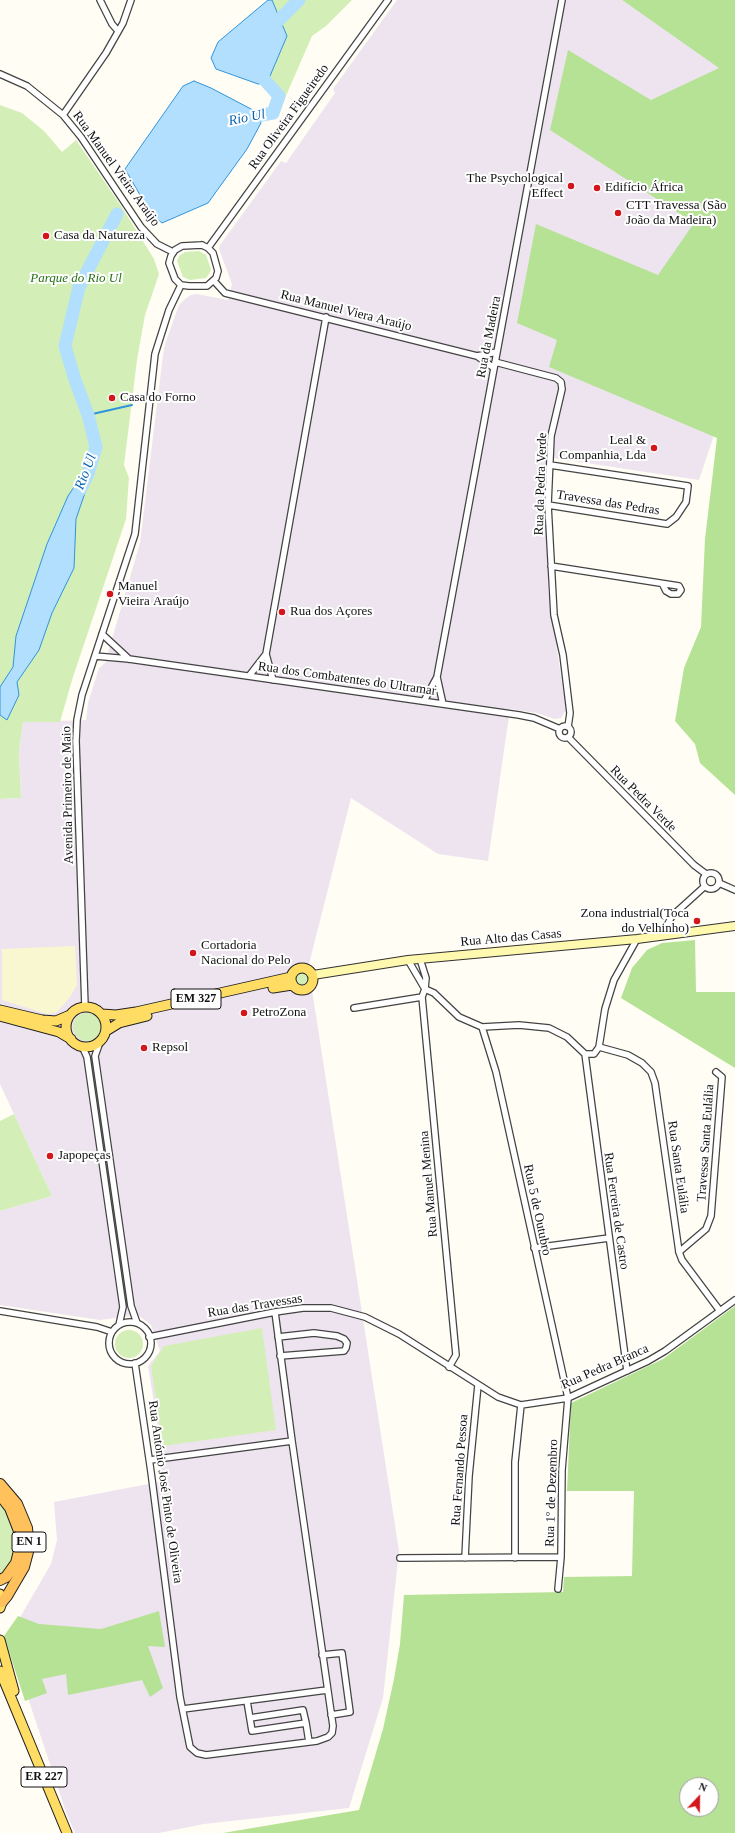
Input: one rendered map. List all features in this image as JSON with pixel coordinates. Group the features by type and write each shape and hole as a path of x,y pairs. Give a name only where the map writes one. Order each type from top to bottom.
{"highway":[{"name":"EN 1","path":"0,1484 17,1504 27,1528 29,1548 24,1567 7,1596 1,1601"},
{"name":"EN 1","path":"0,1495 10,1508 19,1531 20,1547 16,1563 6,1578 0,1580"}],"main road":[{"name":"Rua Alto das Casas","path":"312,975 408,960 637,939 735,926"},
{"name":"EM 327","path":"301,968 308,969 312,975 311,986 305,990 298,990 291,981 294,971 301,968"},
{"name":"EM 327","path":"86,1007 92,1008 102,1014 116,1015 291,981"},
{"name":"EM 327","path":"106,1031 119,1023 137,1018 291,981"},
{"path":"0,1010 42,1020 56,1021 70,1015 74,1011 86,1007"},
{"path":"0,1016 59,1032 82,1046 89,1047 100,1042 106,1031 106,1025 102,1014"},
{"path":"70,1015 66,1027 71,1039"},
{"name":"ER 227","path":"0,1640 21,1720"},
{"name":"ER 227","path":"0,1671 67,1833"}],"street":[{"path":"100,0 112,24 118,31"},
{"path":"63,115 106,53 128,12 132,0"},
{"name":"Rua Oliveira Figueiredo","path":"208,248 388,0"},
{"name":"Rua da Madeira","path":"424,701 437,678 562,0"},
{"name":"Rua Manuel Vieira Araújo","path":"0,74 33,90 63,115 81,137 141,227 157,244 173,252"},
{"path":"202,245 208,248 213,253 218,271 214,281 207,286 181,285 175,279 169,263 173,252 182,246 202,245"},
{"name":"Rua Manuel Viera Araújo","path":"214,281 225,292 477,356 495,365"},
{"name":"Avenida Primeiro de Maio","path":"86,1007 76,741 77,720 82,695 135,534 155,354 169,310 181,285"},
{"path":"273,680 266,654 326,317"},
{"name":"Rua Manuel Viera Araújo","path":"477,356 497,352"},
{"name":"Rua da Pedra Verde","path":"495,365 556,378 561,382 562,389 551,436 548,505 554,615 563,655 570,713 568,727"},
{"name":"Travessa das Pedras","path":"548,505 667,524 676,517 686,502 688,486 550,465"},
{"path":"551,566 663,585"},
{"path":"102,634 129,659"},
{"path":"249,676 266,654"},
{"name":"Rua dos Combatentes do Ultramar","path":"95,656 129,659 534,718 560,729"},
{"name":"Rua da Madeira","path":"437,678 443,704"},
{"path":"563,726 568,727 571,733 568,737 561,736 560,729 563,726"},
{"name":"Rua Pedra Verde","path":"568,737 694,866 706,874"},
{"path":"706,874 714,874 718,878 719,883 716,888 711,890 704,887 702,882 706,874"},
{"path":"719,883 735,890"},
{"path":"661,936 672,916 704,887"},
{"path":"408,960 425,989 434,993 459,1017 482,1028 520,1025 549,1028 567,1037 585,1054 594,1054 599,1047 605,1009 614,980 637,939"},
{"path":"354,1008 422,997 425,989 426,978 420,959"},
{"name":"Rua Manuel Menina","path":"422,997 456,1355 449,1367"},
{"name":"Rua 5 de Outubro","path":"482,1028 496,1072 568,1398"},
{"path":"100,1042 95,1056 130,1306 137,1323"},
{"path":"82,1046 88,1065 123,1307 119,1325"},
{"name":"Rua Santa Eulália","path":"599,1047 628,1055 642,1063 651,1072 655,1083 679,1252 682,1260 720,1311"},
{"name":"Rua Ferreira de Castro","path":"585,1054 627,1371"},
{"name":"Travessa Santa Eulália","path":"679,1252 706,1229 711,1216 722,1077 716,1072"},
{"path":"534,1248 609,1238"},
{"name":"Rua Pedra Branca","path":"365,1317 398,1334 498,1397 521,1405 568,1398 627,1371 665,1352 735,1300"},
{"name":"Rua das Travessas","path":"149,1337 274,1312 303,1308 331,1308 365,1317"},
{"path":"0,1311 97,1327 112,1332"},
{"path":"274,1312 322,1655 331,1715 350,1712 342,1653 322,1655"},
{"path":"129,1322 137,1323 143,1327 149,1337 149,1351 143,1359 135,1363 122,1362 112,1355 109,1343 112,1332 119,1325 129,1322"},
{"path":"278,1337 314,1333 337,1336 344,1339 347,1343 344,1351 280,1356"},
{"name":"Rua António José Pinto de Oliveira","path":"135,1363 150,1460 180,1697 190,1747 197,1753 206,1755 317,1741 328,1737 332,1733 333,1726 331,1715"},
{"name":"Rua Fernando Pessoa","path":"465,1558 469,1476 478,1385"},
{"name":"Rua 1º de Dezembro","path":"558,1589 561,1557 562,1470 568,1398"},
{"path":"515,1558 515,1462 521,1405"},
{"path":"150,1460 292,1441"},
{"path":"400,1558 561,1557"},
{"path":"183,1709 327,1690"},
{"path":"247,1701 252,1731 306,1723"},
{"path":"250,1718 303,1710 309,1742"}],"shaded area":[{"path":"397,0 622,0 719,67 700,220 713,438 699,480 546,457 545,483 548,590 566,710 561,718 554,719 537,713 510,709 488,861 438,854 351,798 308,964 399,1551 383,1698 349,1808 204,1824 159,1833 75,1833 67,1815 8,1638 51,1564 57,1540 54,1502 159,1482 161,1446 148,1366 160,1351 151,1325 138,1315 100,1320 0,1305 0,1211 52,1196 0,1084 0,799 21,798 19,751 23,722 86,720 88,703 99,668 105,663 140,543 163,355 165,344 179,305 191,295 197,294 228,300 232,284 219,249 220,245 281,161 286,163 335,93 333,89"},
{"path":"75,946 77,985 70,997 57,1012 47,1014 2,1000 2,949"}],"green space":[{"path":"272,0 352,0 326,26 312,36 285,98 267,81 287,36"},
{"path":"622,0 735,0 735,795 700,763 695,744 675,721 684,668 701,627 705,539 717,438 549,367 557,340 517,323 536,224 658,275 694,223 550,130 568,50 651,100 719,68"},
{"name":"Parque do Rio Ul","path":"0,105 22,113 44,131 62,152 76,140 121,206 154,259 159,274 145,315 137,360 124,465 129,478 126,519 72,680 60,722 23,722 19,751 21,798 0,799"},
{"path":"199,251 206,255 211,269 206,278 190,280 183,277 177,261 179,256 185,252"},
{"path":"695,940 696,992 735,992 735,1068 621,998 632,968 647,950 662,943"},
{"path":"301,971 306,973 308,978 306,983 301,985 296,983 294,978 296,973"},
{"path":"87,1013 97,1017 101,1027 97,1037 87,1041 77,1037 73,1027 77,1017"},
{"path":"14,1114 52,1196 0,1211 0,1121"},
{"path":"735,1306 735,1833 223,1833 359,1810 383,1729 394,1679 400,1644 404,1595 563,1592 564,1577 632,1576 634,1491 567,1491 571,1403 663,1359"},
{"path":"262,1328 276,1430 163,1446 151,1366 164,1346"},
{"path":"129,1330 139,1334 143,1344 139,1354 129,1358 119,1354 115,1344 119,1334"},
{"path":"0,1504 11,1521 15,1539 13,1557 9,1567 0,1574"},
{"path":"159,1611 165,1647 148,1646 163,1688 150,1697 142,1680 68,1695 66,1674 42,1679 47,1693 25,1701 4,1636 18,1616 39,1624 101,1629"}],"water":[{"path":"268,0 272,0 287,36 267,83 258,84 216,69 211,58 218,42"},
{"path":"194,81 211,88 253,110 261,123 247,149 208,203 162,223 151,214 125,169 183,86"},
{"path":"88,474 87,487 76,519 74,568 52,613 39,650 17,682 19,695 7,720 0,715 0,687 13,667 16,636 47,544 68,496 82,475"}],"waterway":[{"name":"Rio Ul","path":"269,30 299,0"},
{"name":"Rio Ul","path":"240,119 273,113 279,96 262,77 260,67"},
{"name":"Rio Ul","path":"80,490 88,474 96,447 88,415 75,380 65,346 79,287 117,214"},
{"path":"88,415 132,405"}],"place":[{"name":"The Psychological Effect","path":"571,186"},
{"name":"Edifício África","path":"597,188"},
{"name":"CTT Travessa (São João da Madeira)","path":"618,213"},
{"name":"Casa da Natureza","path":"46,236"},
{"name":"Casa do Forno","path":"112,398"},
{"name":"Leal & Companhia, Lda","path":"654,448"},
{"name":"Manuel Vieira Araújo","path":"110,594"},
{"name":"Rua dos Açores","path":"282,612"},
{"name":"Zona industrial(Toca do Velhinho)","path":"697,921"},
{"name":"Cortadoria Nacional do Pelo","path":"193,953"},
{"name":"PetroZona","path":"244,1013"},
{"name":"Repsol","path":"144,1048"},
{"name":"Japopeças","path":"50,1156"}]}
